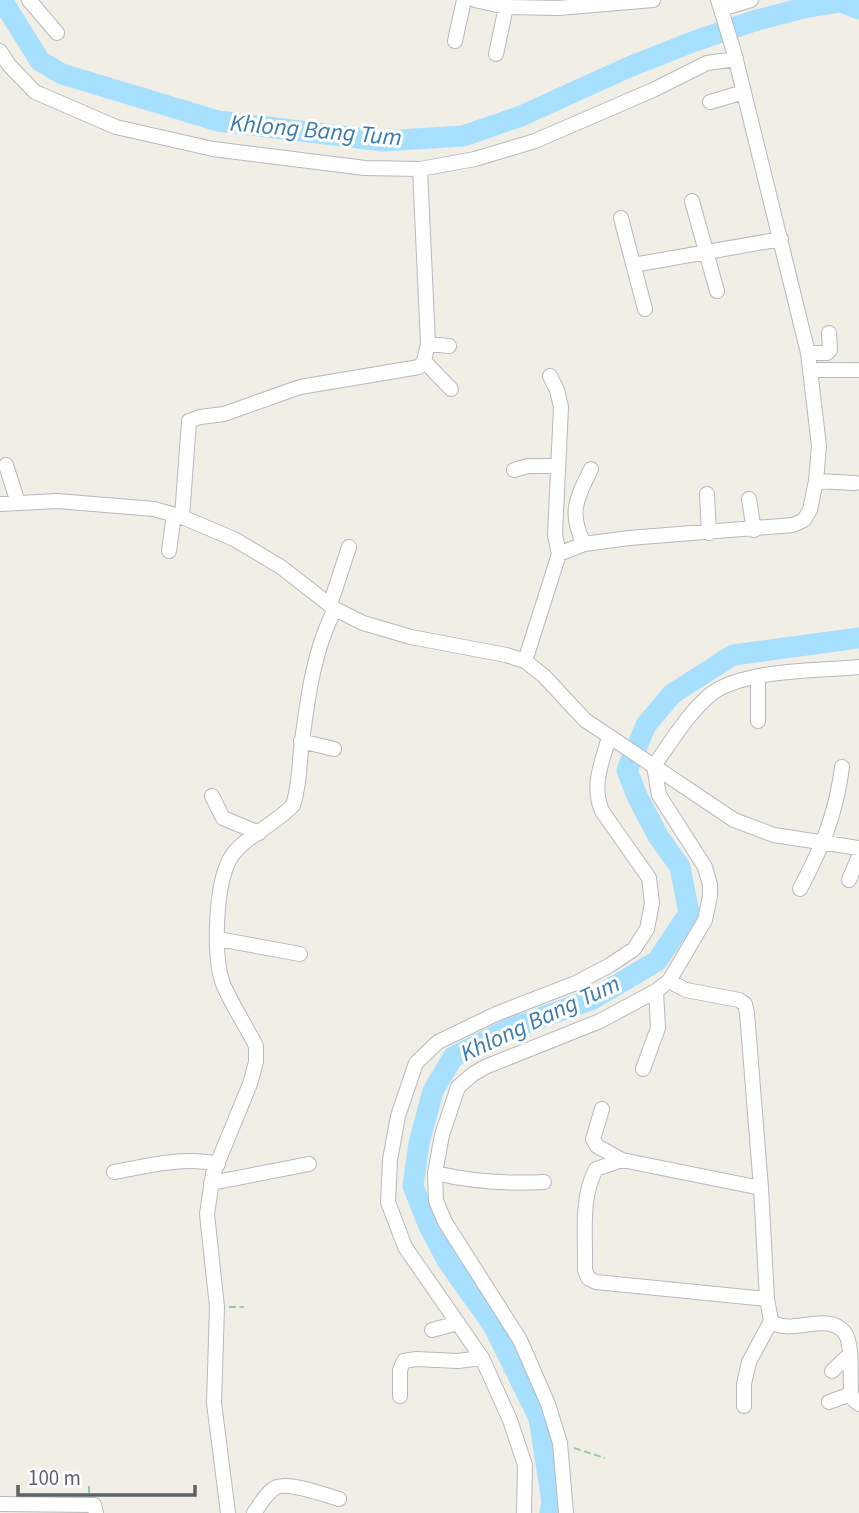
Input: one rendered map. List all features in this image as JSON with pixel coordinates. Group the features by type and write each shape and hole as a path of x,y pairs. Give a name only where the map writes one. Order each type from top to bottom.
{"street":[{"path":"29,0 57,33"},
{"path":"455,41 464,0"},
{"path":"475,0 506,6 558,8 649,1"},
{"path":"559,554 584,544 793,525 804,520 810,510 816,481 818,446 808,353 735,55 720,7 751,0"},
{"path":"496,54 506,6"},
{"path":"0,51 9,65 35,92 116,127 213,149 365,168 420,169 475,159 535,141 653,90 707,63 735,55"},
{"path":"710,102 744,92"},
{"path":"169,551 178,516 190,421 224,414 300,387 419,367 424,360 428,344 420,169"},
{"path":"692,201 718,291"},
{"path":"621,218 645,309"},
{"path":"633,265 781,239"},
{"path":"808,353 827,353 830,350 829,333"},
{"path":"428,344 449,346"},
{"path":"424,360 451,389"},
{"path":"811,370 859,370"},
{"path":"525,661 559,554 555,535 561,407 550,376"},
{"path":"6,466 18,503"},
{"path":"514,470 528,466 558,466"},
{"path":"584,544 576,528 574,514 578,496 592,468"},
{"path":"816,481 855,484"},
{"path":"707,494 709,533"},
{"path":"749,499 754,530"},
{"path":"0,504 57,501 154,509 178,516 234,539 281,567 333,607 362,623 386,631 525,661 544,676 578,713 613,740 734,820 774,835 859,848"},
{"path":"228,1513 214,1403 217,1307 208,1214 211,1183 250,1084 257,1053 219,968 218,939 223,873 232,856 293,805 297,794 301,741 316,657 349,547"},
{"path":"652,765 711,694 734,681 758,676 859,667"},
{"path":"758,676 758,721"},
{"path":"524,1513 525,1465 510,1420 482,1358 405,1247 388,1202 390,1160 398,1116 416,1063 438,1042 496,1014 576,983 610,965 634,949 647,929 652,903 649,878 602,811 597,799 595,784 613,740"},
{"path":"301,741 334,749"},
{"path":"566,1513 560,1443 548,1404 520,1340 444,1222 436,1201 435,1173 449,1112 458,1087 464,1081 473,1073 600,1021 656,991 669,981 705,920 710,885 705,867 659,795 652,765"},
{"path":"800,889 825,842 842,767"},
{"path":"212,796 223,818 259,833"},
{"path":"849,880 859,856"},
{"path":"218,939 300,954"},
{"path":"669,981 686,989 739,1000 744,1004 761,1188 767,1299 771,1321 749,1362 744,1384 744,1406"},
{"path":"643,1069 658,1028 656,991"},
{"path":"602,1109 593,1139 597,1146 622,1160 761,1188"},
{"path":"114,1172 186,1160 218,1164"},
{"path":"622,1160 596,1169 591,1179 586,1209 585,1270 588,1278 596,1282 767,1299"},
{"path":"211,1183 309,1164"},
{"path":"435,1173 471,1182 544,1182"},
{"path":"771,1321 778,1326 835,1326 845,1333 852,1351 855,1399 829,1402"},
{"path":"432,1330 458,1324"},
{"path":"832,1371 852,1351"},
{"path":"400,1396 400,1370 404,1361 482,1358"},
{"path":"254,1513 277,1487 289,1486 339,1499"},
{"path":"0,1504 94,1505 96,1513"}],"path":[{"path":"560,1443 605,1458"}],"waterway":[{"name":"Khlong Bang Tum","path":"2,0 40,61 62,74 218,121 383,141 463,136 521,116 629,67 754,21 803,8 841,2 859,9"},
{"name":"Khlong Bang Tum","path":"550,1513 552,1502 539,1418 493,1325 448,1262 428,1224 413,1186 419,1143 433,1091 453,1057 509,1029 593,999 657,961 689,913 680,867 658,836 627,770 646,725 672,694 733,655 859,638"}]}
